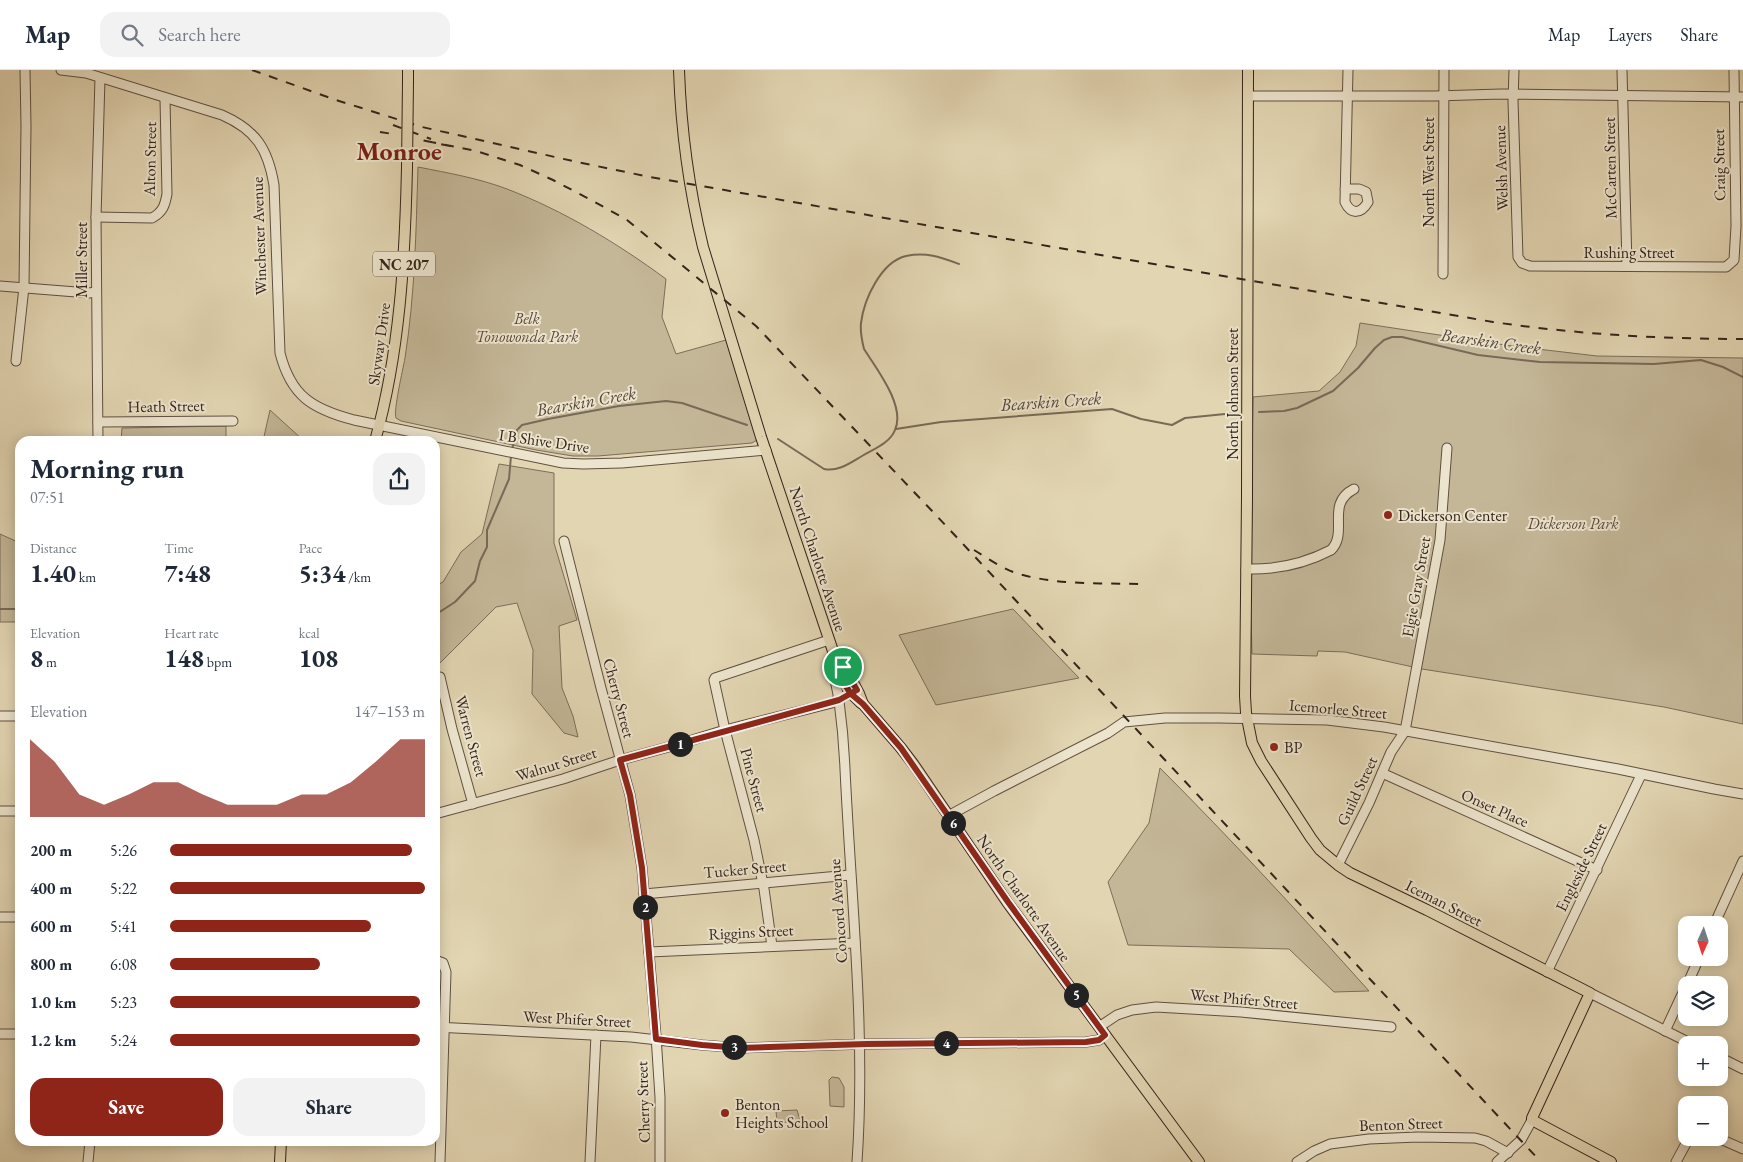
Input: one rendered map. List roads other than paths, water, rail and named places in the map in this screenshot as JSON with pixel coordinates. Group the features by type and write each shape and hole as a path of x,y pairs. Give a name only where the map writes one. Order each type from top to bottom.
{"main road":[{"name":"Skyway Drive","path":"377,436 392,366 402,284 407,167 408,70"},
{"name":"North Charlotte Avenue","path":"679,70 680,106 686,162 695,215 703,247 728,332 836,660 838,672 901,748 1008,902 1199,1162"},
{"name":"North Johnson Street","path":"1247,718 1245,696 1248,70"},
{"name":"Iceman Street","path":"1247,718 1252,743 1261,761 1311,838 1320,850 1338,865 1350,873 1590,993"},
{"path":"1590,993 1534,1109 1532,1120 1611,1162"},
{"path":"280,1162 281,1146"}],"street":[{"path":"16,361 24,287 25,70"},
{"name":"Winchester Avenue","path":"61,70 86,73 222,116 237,122 257,140 269,162 274,185 278,330 280,353 287,376 303,396 329,414 380,425"},
{"path":"1346,189 1348,70"},
{"name":"North West Street","path":"1443,274 1444,70"},
{"name":"Welsh Avenue","path":"1514,70 1518,257 1522,263"},
{"name":"McCarten Street","path":"1622,70 1627,266"},
{"name":"Craig Street","path":"1734,70 1739,97 1734,260"},
{"name":"Miller Street","path":"98,436 96,217 100,78"},
{"path":"1248,96 1347,97 1514,94 1739,97"},
{"name":"Alton Street","path":"96,217 152,218 160,214 165,203 166,194 166,99"},
{"name":"Rushing Street","path":"1522,263 1530,266 1726,267 1734,260"},
{"path":"0,286 89,294 96,292"},
{"name":"Heath Street","path":"98,422 233,421"},
{"name":"I B Shive Drive","path":"380,425 431,436"},
{"name":"I B Shive Drive","path":"440,438 563,463 598,464 766,450"},
{"name":"Elgie Gray Street","path":"1405,730 1440,540 1447,448"},
{"path":"1246,569 1267,570 1280,568 1331,550 1336,545 1338,539 1340,503 1348,492 1354,489"},
{"name":"Cherry Street","path":"564,541 630,795 642,868 660,1097 660,1162"},
{"name":"Pine Street","path":"772,946 763,883 754,840 714,682 715,678 829,640"},
{"name":"Concord Avenue","path":"836,660 834,671 839,700 845,765 860,1044 860,1126 857,1162"},
{"name":"Warren Street","path":"440,677 473,804"},
{"name":"Walnut Street","path":"440,813 563,779 620,760 725,730 839,700 854,692"},
{"path":"0,716 15,716"},
{"name":"Icemorlee Street","path":"948,816 1108,733 1124,722 1165,718 1327,720 1405,730 1743,794"},
{"name":"Guild Street","path":"1338,865 1391,752 1405,730"},
{"name":"Onset Place","path":"1382,773 1597,870"},
{"name":"Engleside Street","path":"1547,972 1641,775"},
{"path":"0,812 15,811"},
{"path":"1718,916 1743,861"},
{"name":"Tucker Street","path":"644,894 850,875"},
{"path":"0,917 15,916"},
{"name":"Riggins Street","path":"649,952 855,943"},
{"path":"440,962 443,963 446,972 440,1162"},
{"name":"Iceman Street","path":"1590,993 1678,1037"},
{"path":"1665,1031 1678,1003"},
{"name":"West Phifer Street","path":"440,1027 656,1039 740,1048 860,1044 1086,1042 1099,1040 1102,1031 1117,1015 1132,1010 1156,1007 1241,1012 1391,1027"},
{"path":"0,1034 15,1034"},
{"path":"590,1162 596,1035"},
{"path":"1728,1062 1743,1069"},
{"path":"1497,1162 1521,1140 1532,1120"},
{"name":"Benton Street","path":"1297,1162 1314,1151 1330,1144 1350,1140 1408,1137 1475,1138 1486,1141 1508,1153"},
{"path":"1728,1143 1743,1150"},
{"path":"88,1162 90,1146"},
{"path":"1676,1162 1685,1146"}],"waterway":[{"name":"Bearskin Creek","path":"778,439 824,469 829,470 848,464 889,439 895,430 896,410 888,388 864,349 861,326 866,303 875,283 882,274 889,266 906,256 927,255 959,264"},
{"name":"Bearskin Creek","path":"1259,412 1284,411 1297,408 1333,391 1358,368 1375,348 1384,340 1392,337 1402,337 1478,355 1540,362 1654,364 1701,360 1723,367 1743,377"},
{"name":"Bearskin Creek","path":"512,449 517,430 522,425 619,406 666,401 682,403 747,425"},
{"name":"Bearskin Creek","path":"896,429 941,422 1112,409 1141,419 1172,425 1185,418 1235,413"},
{"name":"Bearskin Creek","path":"440,612 455,602 475,581 480,561 487,547 487,530 509,479 511,456"},
{"name":"Bearskin Creek","path":"0,609 15,609"}],"railway":[{"path":"252,70 336,100 422,127 650,177 1493,322 1555,330 1618,335 1743,339"},
{"path":"393,125 431,139"},
{"path":"380,132 393,134"},
{"path":"450,146 421,140 476,151 520,165 593,201 627,220 756,326 934,513 1541,1162"},
{"path":"974,550 1010,571 1037,578 1081,583 1140,584"}],"place":[{"name":"Dickerson Center","path":"1388,515"},
{"name":"BP","path":"1274,747"},
{"name":"Benton Heights School","path":"725,1113"}],"district":[{"name":"Monroe","path":"399,151"}],"park label":[{"name":"Belk Tonowonda Park","path":"527,327"},
{"name":"Dickerson Park","path":"1573,523"}]}
